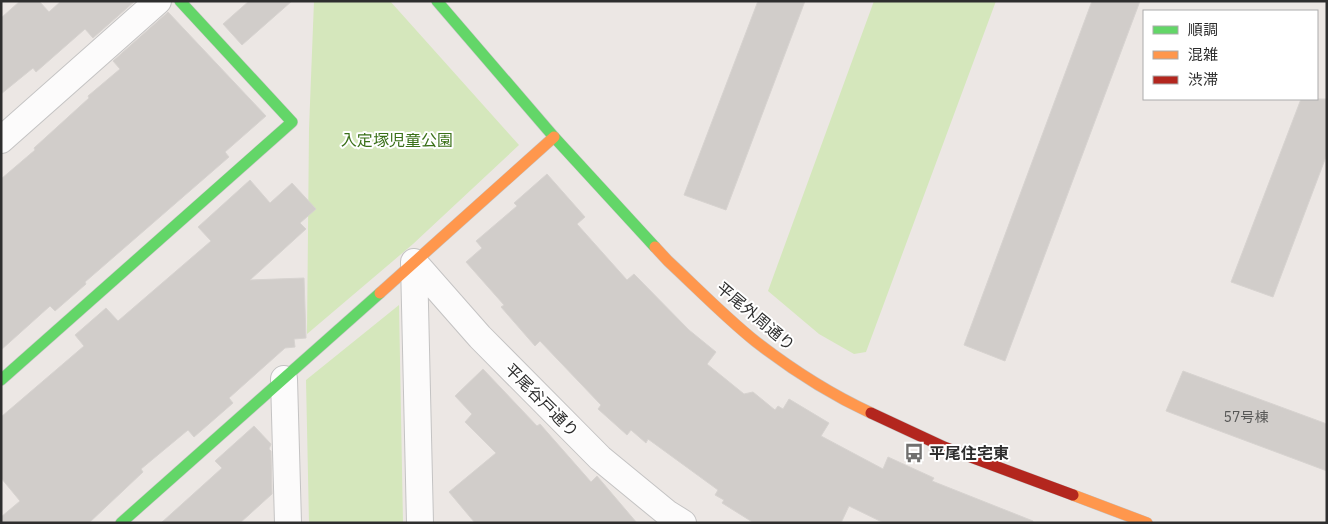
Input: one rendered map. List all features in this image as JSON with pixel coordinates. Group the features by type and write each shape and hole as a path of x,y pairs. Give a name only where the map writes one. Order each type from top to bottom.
{"street":[{"path":"1,140 158,1"},
{"path":"1,380 292,122 180,1"},
{"name":"平尾外周通り","path":"437,1 554,137 668,261 754,340 801,374 845,401 944,448 1147,523"},
{"path":"121,523 554,137"},
{"path":"414,262 420,523"},
{"name":"平尾谷戸通り","path":"414,262 480,338 600,458 669,520"},
{"path":"284,379 288,523"}],"green space":[{"name":"入定塚児童公園","path":"314,1 390,1 519,145 413,244 307,334 309,129"},
{"path":"874,1 996,1 866,352 854,354 819,334 768,291"},
{"path":"399,305 403,523 309,523 306,380"}],"building":[{"path":"20,1 39,1 49,12 61,1 135,1 93,38 85,29 36,72 33,68 1,94 1,18"},
{"path":"249,1 292,1 242,45 223,24"},
{"path":"758,1 805,1 726,210 684,195"},
{"path":"1092,1 1140,1 1005,361 964,345"},
{"path":"168,12 266,116 225,152 229,157 85,282 86,284 55,311 50,306 1,350 1,179 35,150 34,148 89,98 88,96 120,69 113,61"},
{"path":"1327,99 1327,154 1273,297 1231,282 1301,100"},
{"path":"547,174 585,217 577,224 627,280 634,274 689,330 716,352 707,364 744,394 753,392 775,410 778,406 783,409 789,399 829,423 821,436 883,469 888,457 934,478 932,481 1033,521 1033,523 884,523 849,506 841,523 754,523 722,503 724,500 715,495 718,490 648,439 646,443 631,430 627,435 598,409 601,405 540,341 535,346 501,307 504,305 466,262 482,248 476,241 517,206 514,203"},
{"path":"250,180 270,203 292,183 316,209 300,223 306,229 250,280 304,278 306,338 294,339 295,347 285,348 229,398 233,403 194,437 188,430 141,469 143,472 89,523 1,523 1,517 20,501 1,478 1,417 84,346 75,335 106,308 118,321 211,241 198,227"},
{"path":"483,369 537,426 540,424 591,482 597,476 637,523 475,523 449,492 496,453 465,422 472,414 455,396"},
{"path":"1183,371 1327,424 1327,471 1166,411"},
{"path":"254,426 271,444 269,449 271,451 272,494 240,523 161,523 222,468 215,461"}],"traffic: fast":[{"path":"1,380 292,122 180,1"},
{"path":"437,1 554,137 655,247"},
{"path":"121,523 380,293"}],"traffic: slow":[{"path":"380,293 554,137"},
{"path":"655,247 711,302 755,341 811,380 871,413"},
{"path":"1073,495 1147,523"}],"traffic: jam":[{"path":"871,413 944,447 1073,495"}],"place":[{"name":"平尾住宅東","path":"914,453"}]}
